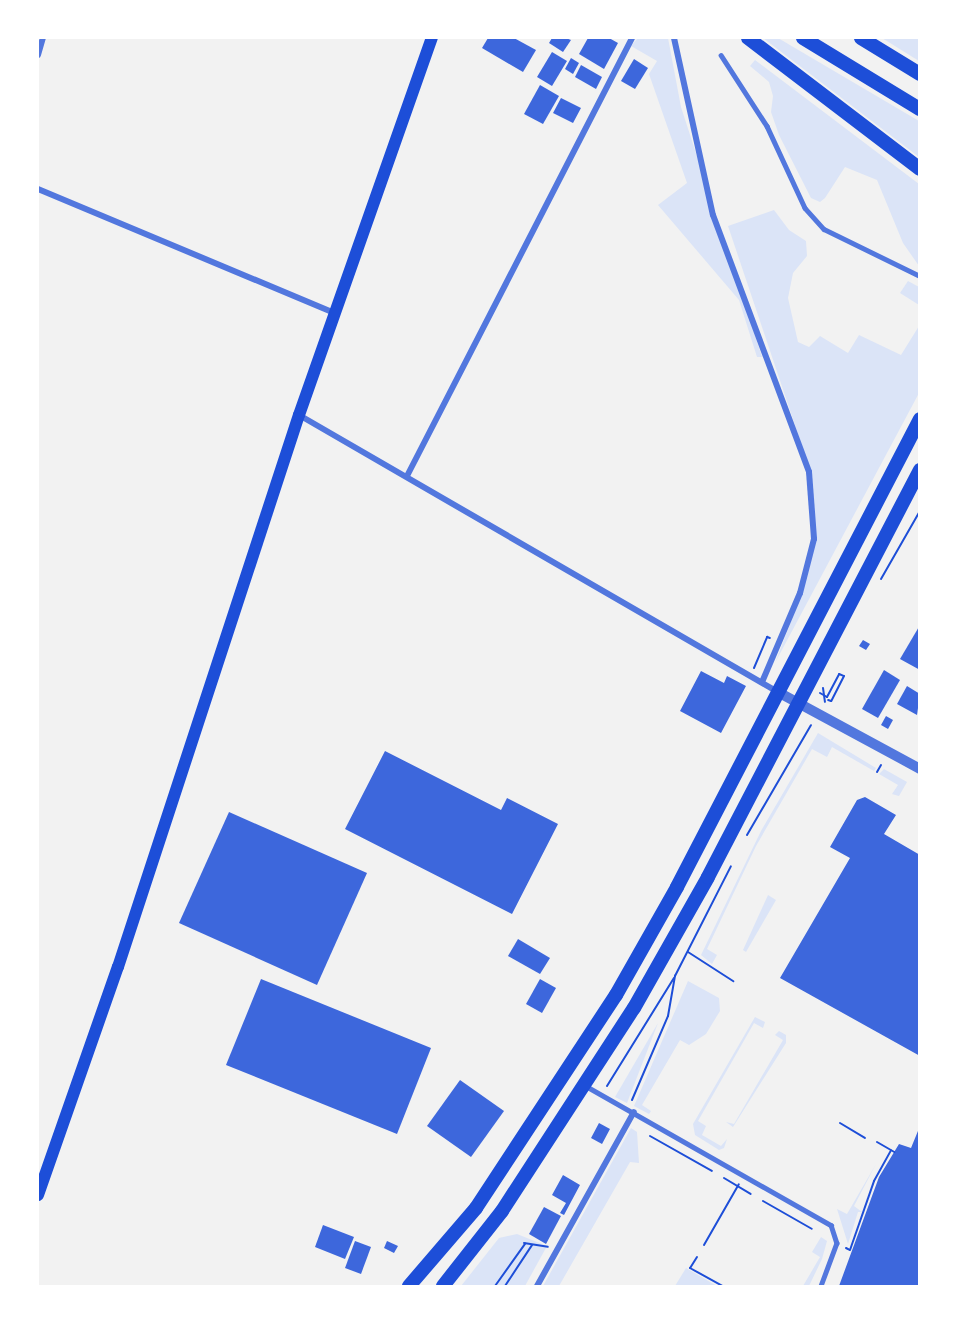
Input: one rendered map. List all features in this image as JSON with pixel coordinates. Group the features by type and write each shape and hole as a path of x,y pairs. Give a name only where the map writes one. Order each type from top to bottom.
{"highway":[{"path":"748,38 920,169"},
{"path":"803,38 920,109"},
{"path":"861,38 920,74"},
{"path":"410,1287 476,1208 616,995 677,887 776,691 920,419"},
{"path":"443,1287 502,1211 585,1086 708,877 920,470"}],"main road":[{"path":"38,1195 118,967 299,415 432,38"}],"street":[{"path":"38,55 43,38"},
{"path":"407,476 632,38"},
{"path":"674,38 713,215 809,472 814,539 800,593 762,682"},
{"path":"38,189 335,313"},
{"path":"299,415 798,704 819,712 920,769"},
{"path":"537,1287 631,1111"}],"lane":[{"path":"721,55 767,126 805,208 824,230 920,276"},
{"path":"585,1086 685,1140 831,1225 837,1243 821,1287"}],"path":[{"path":"839,674 844,676 831,701 827,698 839,674"},
{"path":"746,837 819,712"},
{"path":"877,772 881,765"},
{"path":"601,1095 675,976 736,856"},
{"path":"688,952 734,981"},
{"path":"631,1111 668,1016 675,976"},
{"path":"840,1123 865,1138"},
{"path":"650,1136 712,1171"},
{"path":"843,1247 850,1250 874,1181 893,1151 877,1142"},
{"path":"724,1178 751,1194"},
{"path":"704,1245 741,1181"},
{"path":"763,1201 812,1229"},
{"path":"495,1287 524,1244 551,1248"},
{"path":"505,1287 532,1245"},
{"path":"697,1257 690,1268 723,1287"}],"shaded area":[{"path":"638,38 668,38 681,107 762,357 757,357 739,300 658,205 687,183 649,74 657,61 631,46"},
{"path":"763,38 778,38 919,121 919,157"},
{"path":"882,38 919,38 919,61"},
{"path":"755,60 919,184 919,266 903,243 877,180 845,167 825,198 820,202 811,198 779,135 771,112 773,96 769,82 750,66"},
{"path":"774,210 789,230 806,241 807,256 793,273 788,298 798,342 809,347 820,336 848,353 859,335 901,355 919,326 919,393 775,663 797,606 810,547 812,518 805,455 728,226"},
{"path":"908,281 919,287 919,305 900,293"},
{"path":"818,733 876,768 874,771 832,747 827,757 812,749 756,846 707,949 717,955 712,964 701,955 761,831"},
{"path":"884,769 907,782 899,796 892,794 898,785 879,774"},
{"path":"768,895 776,900 746,952 743,950"},
{"path":"688,981 719,998 720,1011 706,1034 689,1045 680,1040 642,1105 651,1111 649,1114 634,1106"},
{"path":"755,1017 765,1022 763,1028 754,1023 698,1121 706,1126 702,1135 721,1146 727,1139 724,1148 719,1150 695,1135 693,1124"},
{"path":"658,1023 627,1103 615,1097"},
{"path":"779,1031 786,1035 786,1043 733,1127 726,1122 734,1124 783,1040 775,1035"},
{"path":"631,1128 637,1132 639,1163 630,1162 559,1286 543,1286"},
{"path":"876,1164 854,1206 862,1212 858,1212 848,1244 837,1209 847,1214"},
{"path":"517,1234 547,1246 525,1286 461,1286 499,1238"},
{"path":"821,1237 827,1241 822,1259 809,1286 803,1286 820,1257 812,1252"},
{"path":"686,1268 717,1286 675,1286"}],"building":[{"path":"488,38 514,38 536,50 523,72 482,48"},
{"path":"552,38 571,40 563,52 549,43"},
{"path":"588,38 609,38 618,43 604,69 579,54"},
{"path":"552,52 567,61 552,86 537,77"},
{"path":"571,58 579,63 573,74 565,69"},
{"path":"634,59 648,68 635,89 621,81"},
{"path":"581,65 602,77 596,89 575,77"},
{"path":"540,85 559,96 543,124 524,114"},
{"path":"561,98 581,108 573,123 553,113"},
{"path":"920,625 920,670 900,659"},
{"path":"863,640 870,644 866,650 859,646"},
{"path":"884,670 900,680 878,718 862,709"},
{"path":"701,671 724,683 727,676 746,686 721,733 680,711"},
{"path":"907,686 920,694 917,715 897,704"},
{"path":"886,716 893,720 888,729 881,725"},
{"path":"385,751 501,810 507,798 558,824 512,914 345,829"},
{"path":"865,797 896,815 884,834 920,855 920,1056 780,978 850,858 830,847 857,800"},
{"path":"229,812 367,873 317,985 179,923"},
{"path":"518,939 550,958 540,974 508,956"},
{"path":"261,979 431,1048 397,1134 226,1065"},
{"path":"540,979 556,988 542,1013 526,1004"},
{"path":"460,1080 504,1111 471,1157 427,1126"},
{"path":"599,1123 610,1129 602,1144 591,1138"},
{"path":"920,1126 920,1286 839,1286 879,1177 899,1144 911,1148"},
{"path":"563,1175 580,1185 564,1215 560,1213 566,1203 552,1195"},
{"path":"544,1207 561,1216 546,1244 529,1234"},
{"path":"323,1225 354,1237 345,1259 315,1247"},
{"path":"355,1241 371,1247 361,1274 345,1268"},
{"path":"387,1241 398,1246 394,1253 384,1248"}]}
